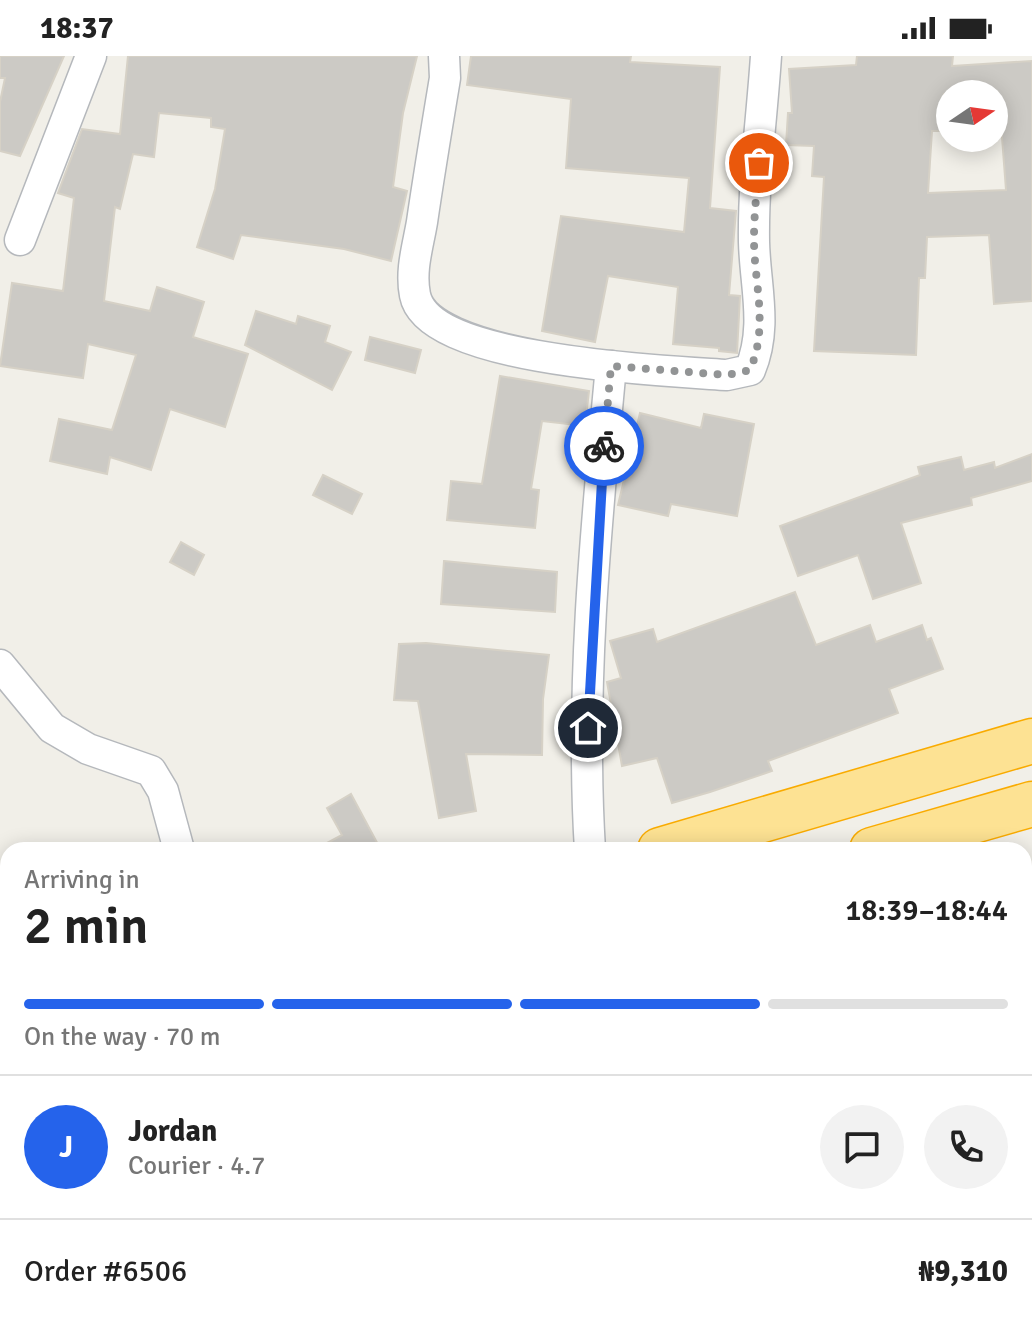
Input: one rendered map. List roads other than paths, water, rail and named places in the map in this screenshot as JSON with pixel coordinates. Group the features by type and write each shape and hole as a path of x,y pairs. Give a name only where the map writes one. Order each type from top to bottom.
{"highway":[{"path":"687,842 1032,741"},
{"path":"900,842 1032,804"}],"street":[{"path":"20,240 91,56"},
{"path":"444,56 445,78 414,264 415,296 424,316 459,333 530,356 727,375 750,370 758,351 761,321 754,241 766,56"},
{"path":"590,842 586,784 590,684 598,513 611,366"},
{"path":"0,665 52,728 88,749 151,771 163,791 177,842"}]}
